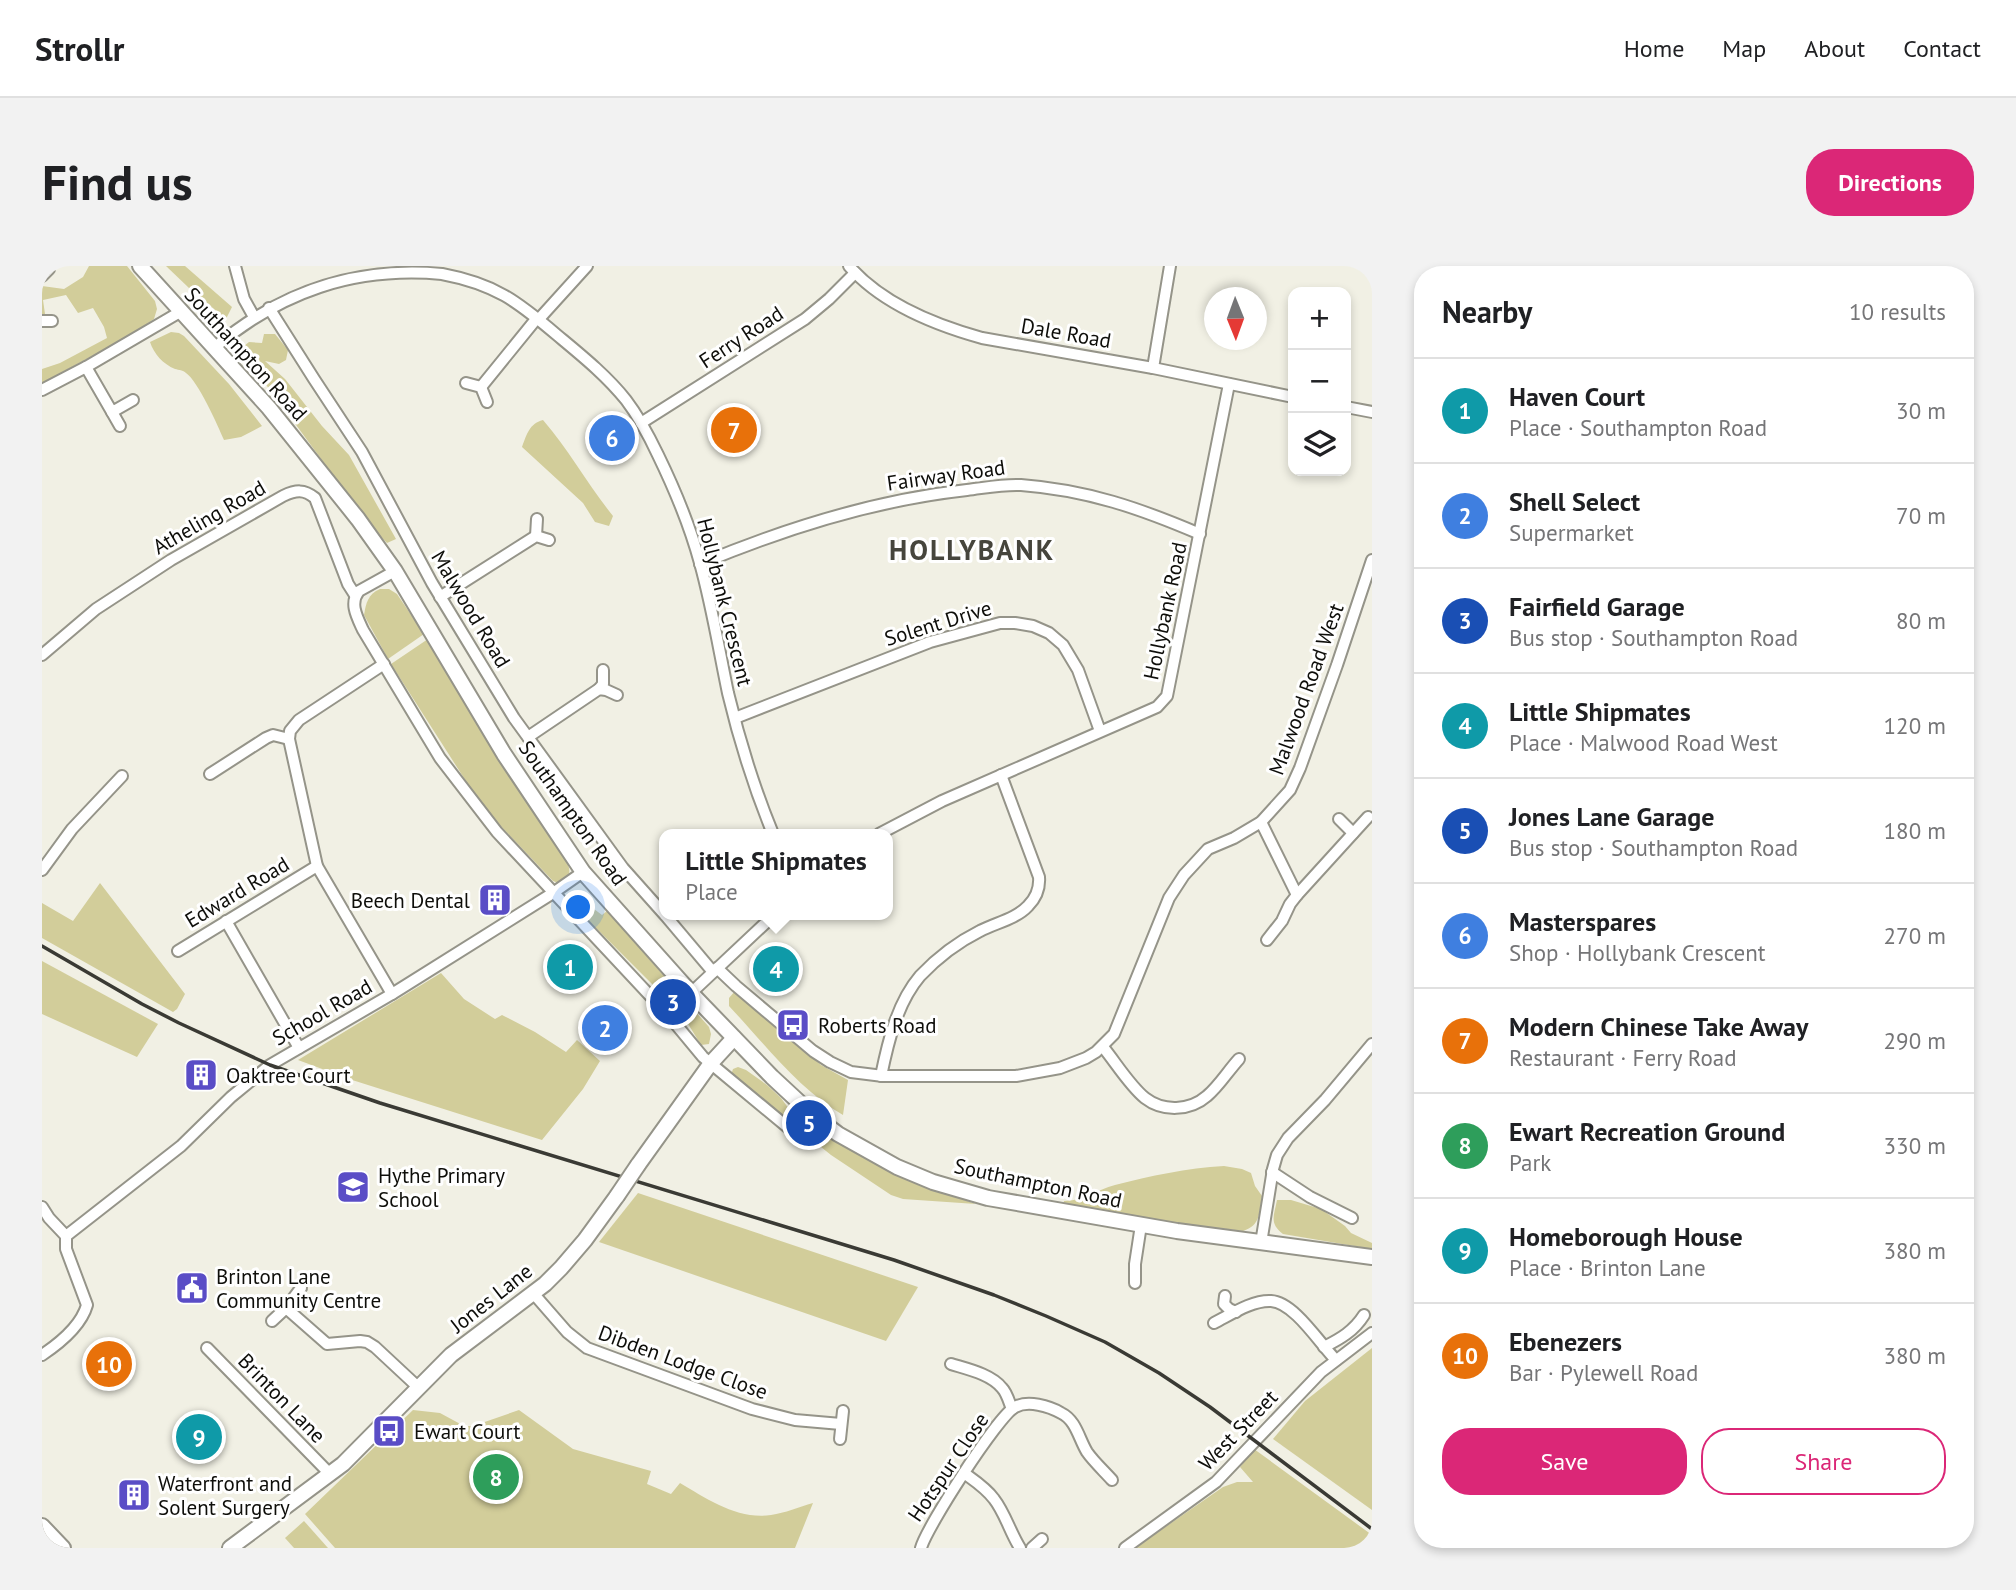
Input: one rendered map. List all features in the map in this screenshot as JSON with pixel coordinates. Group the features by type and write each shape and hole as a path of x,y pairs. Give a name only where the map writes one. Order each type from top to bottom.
{"street":[{"path":"42,276 49,266"},
{"name":"Southampton Road","path":"139,266 269,408 358,519 395,571 504,754 583,872 691,993 814,1116 838,1134 897,1167 933,1182 988,1198 1141,1225 1372,1257"},
{"path":"235,266 244,299 254,317"},
{"path":"481,387 538,318 587,266"},
{"path":"1153,368 1170,266"},
{"name":"Hollybank Crescent","path":"214,348 254,317 320,282 381,268 429,272 466,279 505,295 578,351 627,401 681,505 700,564 735,718 771,829"},
{"name":"Dale Road","path":"852,270 890,300 965,334 1288,396"},
{"name":"Ferry Road","path":"641,424 805,319 829,299 852,270"},
{"name":"Malwood Road","path":"269,308 366,458 440,597 497,691 623,868 659,908"},
{"path":"42,390 86,368 180,312"},
{"path":"86,368 120,426"},
{"path":"466,383 481,387"},
{"name":"Hollybank Road","path":"889,829 942,801 1157,707 1167,696 1229,384"},
{"path":"481,387 487,402"},
{"path":"112,412 133,400"},
{"path":"1351,408 1372,412"},
{"name":"Fairway Road","path":"700,564 746,545 854,510 942,493 1018,485 1084,493 1148,512 1200,534"},
{"name":"Atheling Road","path":"42,655 96,609 171,560 283,496 301,490 315,498 348,584 355,595"},
{"path":"440,597 536,536 537,519"},
{"path":"536,536 549,540"},
{"name":"Malwood Road West","path":"715,970 813,1051 845,1070 863,1075 993,1077 1034,1073 1078,1062 1103,1047 1120,1022 1169,898 1180,880 1209,849 1249,830 1261,821 1283,799 1295,780 1372,560"},
{"path":"395,571 355,595 355,612 440,758 497,832 669,1016 703,1057 803,1140"},
{"name":"Solent Drive","path":"735,718 930,642 1000,623 1015,622 1049,633 1063,645 1078,670 1100,731"},
{"path":"384,664 299,720 290,731 289,739 317,866 392,994"},
{"path":"528,737 599,689 603,684 603,670"},
{"path":"599,689 617,695"},
{"path":"210,774 266,738 273,735 289,739"},
{"path":"881,1076 890,1035 907,995 918,979 932,964 960,943 1025,910 1037,894 1040,885 1038,877 1001,775"},
{"path":"42,870 72,829 122,776"},
{"path":"1267,940 1297,895 1368,817"},
{"path":"1339,819 1353,833"},
{"path":"1261,821 1297,895"},
{"name":"Edward Road","path":"178,951 317,866"},
{"name":"School Road","path":"66,1236 180,1148 253,1077 392,994 583,872"},
{"name":"Malwood Road","path":"669,920 715,970"},
{"path":"691,993 769,920"},
{"path":"226,921 299,1048"},
{"path":"1276,928 1287,936"},
{"name":"Jones Lane","path":"230,1548 359,1450 451,1355 533,1293 561,1268 617,1196 710,1063 734,1038"},
{"path":"1261,1243 1277,1155 1288,1138 1372,1044"},
{"path":"1103,1047 1146,1099 1173,1108 1186,1108 1208,1096 1239,1059"},
{"path":"1272,1172 1310,1197 1352,1218"},
{"path":"42,1207 49,1219 66,1236 66,1249 87,1305 70,1332 42,1355"},
{"path":"1135,1283 1141,1225"},
{"path":"272,1321 301,1288"},
{"name":"Dibden Lodge Close","path":"533,1293 567,1332 587,1348 779,1417 841,1424"},
{"path":"1225,1296 1224,1304 1236,1312"},
{"path":"1214,1323 1259,1302 1281,1303 1297,1316 1336,1360"},
{"path":"286,1308 327,1344 367,1342 419,1388"},
{"path":"1324,1348 1344,1336 1364,1315"},
{"name":"West Street","path":"1125,1548 1216,1482 1321,1372 1372,1333"},
{"name":"Brinton Lane","path":"207,1348 330,1474"},
{"name":"Hotspur Close","path":"951,1364 984,1375 1002,1387 1012,1409"},
{"name":"Hotspur Close","path":"920,1548 925,1534 1002,1419 1012,1409 1027,1403 1062,1413 1069,1418 1086,1451 1112,1480"},
{"path":"840,1439 843,1411"},
{"path":"964,1474 985,1489 995,1501 1020,1548"},
{"path":"42,1526 63,1548"},
{"path":"1032,1548 1042,1539"}],"shaded area":[{"path":"89,266 127,266 155,301 157,309 154,319 131,335 42,383 42,369 60,363 107,338 93,308 78,313 66,295 43,300 45,314 42,314 42,286 64,289 83,277"},
{"path":"166,266 185,266 232,307 226,319 189,288"},
{"path":"171,332 184,336 229,384 262,426 241,437 224,440 191,378 184,371 163,361 150,342"},
{"path":"264,334 275,334 288,350 286,360 279,364 265,361 285,379 349,455 396,539 387,543 371,527 239,350 249,342 262,343"},
{"path":"543,420 613,516 609,526 595,522 583,503 522,447 532,427"},
{"path":"380,589 389,589 397,594 424,634 388,659 364,615 368,599"},
{"path":"428,639 513,782 567,862 568,875 558,883 553,881 478,800 391,664"},
{"path":"100,883 185,994 173,1012 42,938 42,903 73,921"},
{"path":"594,909 602,915 607,911 709,1027 709,1044 701,1045 682,1014 587,919"},
{"path":"42,961 158,1024 137,1057 42,1014"},
{"path":"441,973 464,999 495,1019 502,1015 566,1052 577,1040 600,1061 583,1089 542,1140 349,1079 298,1060"},
{"path":"735,991 821,1065 848,1080 843,1115 797,1079 729,1006 729,998"},
{"path":"738,1067 767,1085 781,1098 797,1120 807,1126 918,1184 976,1204 903,1199 891,1195 831,1155 731,1075 733,1069"},
{"path":"1224,1166 1251,1173 1262,1196 1256,1222 1243,1231 1144,1219 1063,1205 1064,1201 1128,1182"},
{"path":"638,1193 918,1287 886,1341 599,1242"},
{"path":"1277,1200 1291,1200 1321,1209 1351,1233 1372,1243 1372,1249 1283,1234 1274,1223"},
{"path":"1372,1348 1372,1510 1273,1439 1305,1401"},
{"path":"413,1410 440,1413 464,1426 473,1426 519,1410 573,1449 651,1471 647,1484 671,1494 680,1483 723,1507 747,1514 771,1515 813,1503 795,1548 335,1548 305,1514"},
{"path":"1254,1449 1372,1535 1372,1548 1135,1548 1223,1487 1237,1482 1253,1482 1240,1467"},
{"path":"304,1521 328,1548 294,1548 285,1538"}],"railway":[{"path":"42,946 142,1004 270,1065 380,1103 894,1260 1046,1316 1105,1342 1159,1373 1210,1407 1372,1529"}],"place":[{"name":"Modern Chinese Take Away","path":"734,430"},
{"name":"Masterspares","path":"612,438"},
{"name":"Beech Dental","path":"495,900"},
{"name":"Haven Court","path":"570,967"},
{"name":"Little Shipmates","path":"776,969"},
{"name":"Fairfield Garage","path":"673,1002"},
{"name":"Roberts Road","path":"793,1025"},
{"name":"Shell Select","path":"605,1028"},
{"name":"Oaktree Court","path":"201,1075"},
{"name":"Jones Lane Garage","path":"809,1123"},
{"name":"Hythe Primary School","path":"353,1187"},
{"name":"Brinton Lane Community Centre","path":"192,1288"},
{"name":"Ebenezers","path":"109,1364"},
{"name":"Ewart Court","path":"389,1431"},
{"name":"Homeborough House","path":"199,1437"},
{"name":"Ewart Recreation Ground","path":"496,1477"},
{"name":"Waterfront and Solent Surgery","path":"134,1495"}],"district":[{"name":"HOLLYBANK","path":"972,549"}]}
